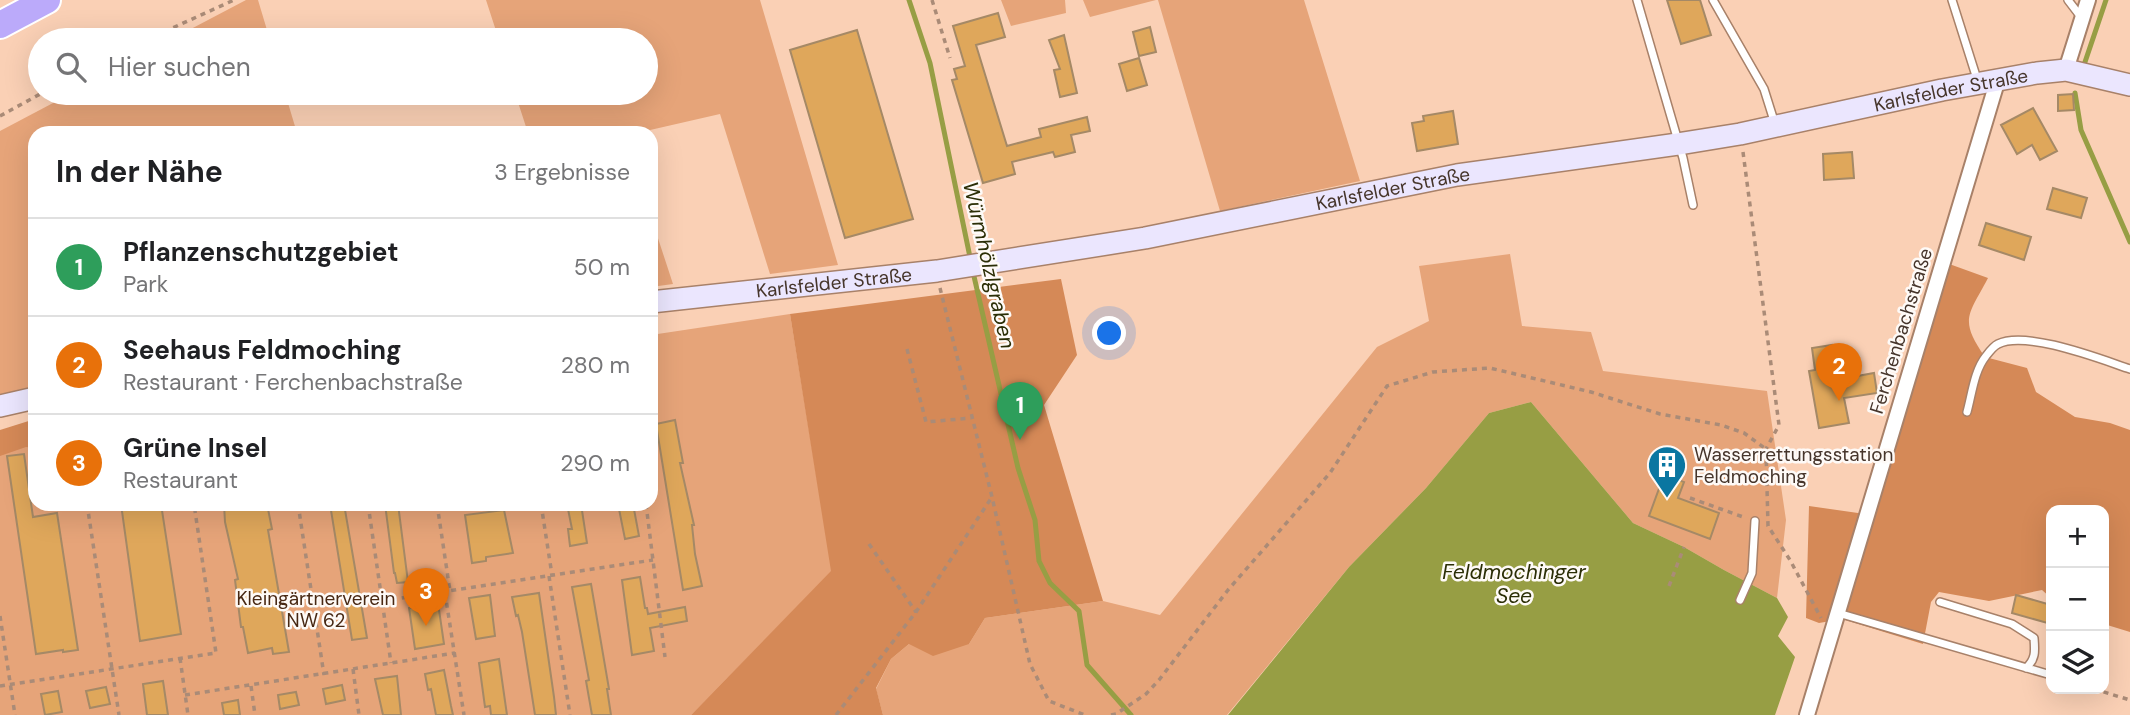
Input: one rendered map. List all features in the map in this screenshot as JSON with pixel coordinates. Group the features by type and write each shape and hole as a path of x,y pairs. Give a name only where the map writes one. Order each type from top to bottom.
{"highway":[{"path":"0,24 47,0"}],"street":[{"path":"2066,70 2088,0"},
{"name":"Karlsfelder Straße","path":"658,301 945,270 1145,239 1457,175 1740,134 1988,81 2066,70 2130,85"},
{"name":"Ferchenbachstraße","path":"1807,715 1988,81"},
{"path":"0,406 28,400"}],"lane":[{"path":"1637,0 1683,158 1693,205"},
{"path":"1713,0 1763,89 1775,126"},
{"path":"1952,0 1988,81"},
{"path":"2068,0 2081,17"},
{"path":"1967,412 1976,376 1985,357 1997,345 2020,340 2051,345 2130,369"},
{"path":"1740,600 1752,573 1755,522"},
{"path":"1940,603 2012,624 2034,638 2035,654 2032,663 2026,668"},
{"path":"1837,613 2046,674"}],"path":[{"path":"172,28 234,0"},
{"path":"932,0 950,58"},
{"path":"0,116 28,101"},
{"path":"1740,134 1779,425 1766,449 1768,526 1826,626 1832,629"},
{"path":"945,270 971,418 1030,664 1049,701 1085,715"},
{"path":"907,349 926,422 971,418"},
{"path":"1114,714 1134,702 1159,680 1228,590 1330,473 1387,386 1433,372 1490,368 1591,392 1660,414 1721,425 1744,433 1766,449"},
{"path":"836,715 916,612 992,497"},
{"path":"1690,498 1755,522"},
{"path":"88,511 119,715"},
{"path":"0,686 216,653 195,511"},
{"path":"299,511 324,675"},
{"path":"369,511 391,663"},
{"path":"437,511 464,715"},
{"path":"542,511 570,715"},
{"path":"647,511 665,657"},
{"path":"869,544 916,612"},
{"path":"1669,586 1684,547"},
{"path":"382,601 653,560"},
{"path":"0,616 15,715"},
{"path":"185,695 456,653"},
{"path":"180,658 188,715"},
{"path":"353,669 359,715"},
{"path":"251,685 255,715"},
{"path":"2109,694 2130,700"}],"green space":[{"path":"246,0 258,0 266,28 193,28"},
{"path":"486,0 760,0 838,265 770,274 720,114 658,128 658,126 526,126 519,105 658,105 658,28 495,28"},
{"path":"1001,0 1065,0 1066,13 1011,26"},
{"path":"1083,0 1156,0 1090,17"},
{"path":"1158,0 1304,0 1360,181 1220,211"},
{"path":"49,105 289,105 295,126 28,126 28,389 0,395 0,131"},
{"path":"658,238 673,284 658,286"},
{"path":"1510,254 1522,326 1591,332 1603,371 1767,391 1786,520 1777,598 1684,547 1633,523 1531,402 1489,413 1426,488 1349,567 1227,715 883,715 876,689 891,659 909,644 969,644 985,618 1103,601 1160,615 1377,347 1429,321 1419,266"},
{"name":"Kleingärtnerverein NW 62","path":"790,314 832,571 691,715 0,715 0,435 28,431 28,511 658,511 658,334"}],"shaded area":[{"path":"1941,261 1988,278 1969,318 1972,334 1985,357 2027,368 2036,392 2075,417 2110,423 2130,430 2130,632 2109,626 2109,505 2046,505 2046,594 2042,590 1989,601 1939,592 1931,602 1923,644 1842,619 1819,623 1806,618 1809,506 1865,514"},
{"path":"1061,279 1077,355 1044,405 1103,601 985,618 969,644 933,656 909,644 891,659 876,688 883,715 691,715 831,571 790,314"},
{"path":"28,421 28,447 0,456 0,430"}],"water":[{"name":"Feldmochinger See","path":"1531,402 1633,523 1684,547 1777,598 1788,617 1778,636 1795,657 1775,715 1228,715 1349,567 1426,488 1489,413"}],"building":[{"path":"1667,0 1700,0 1711,35 1681,44"},
{"path":"998,13 1005,37 976,45 1007,146 1041,137 1039,129 1087,117 1090,131 1071,135 1075,152 1055,157 1053,152 1012,162 1015,174 983,183 952,80 957,79 954,69 965,66 953,26"},
{"path":"1150,27 1156,52 1139,56 1133,32"},
{"path":"857,30 913,219 845,238 790,50"},
{"path":"1064,35 1077,93 1060,97 1054,70 1060,69 1049,40"},
{"path":"1139,58 1147,85 1127,91 1119,64"},
{"path":"2073,94 2074,110 2058,111 2058,95"},
{"path":"2033,108 2057,151 2040,160 2032,145 2017,154 2001,125"},
{"path":"1453,111 1458,144 1417,151 1412,123 1424,121 1423,116"},
{"path":"1852,152 1854,178 1824,180 1823,154"},
{"path":"2053,188 2087,198 2081,218 2047,209"},
{"path":"1986,223 2031,237 2024,260 1979,245"},
{"path":"1832,345 1835,367 1839,366 1841,379 1874,373 1877,393 1844,398 1849,423 1819,428 1809,371 1815,370 1812,348"},
{"path":"675,420 683,463 680,463 694,525 695,554 702,586 683,590 658,436 658,424"},
{"path":"24,454 28,511 32,511 33,517 57,513 78,650 36,654 7,456"},
{"path":"1664,475 1684,482 1678,498 1719,513 1710,539 1649,516"},
{"path":"122,511 162,511 181,634 140,641"},
{"path":"224,511 268,511 272,529 268,530 289,652 273,654 272,648 248,653 241,627 235,580 238,579"},
{"path":"331,511 345,511 367,638 352,640"},
{"path":"386,511 399,511 408,582 397,583"},
{"path":"504,511 513,553 486,557 486,561 472,563 465,515"},
{"path":"568,511 582,511 587,543 570,546 568,529 572,529"},
{"path":"619,511 634,511 639,536 625,539"},
{"path":"640,577 648,614 685,607 687,621 650,628 654,651 632,655 622,580"},
{"path":"591,584 611,715 592,715 586,681 589,680 572,587"},
{"path":"539,593 556,715 535,715 522,632 512,597"},
{"path":"490,595 495,636 476,639 469,598"},
{"path":"2016,595 2046,604 2046,623 2012,613"},
{"path":"438,603 444,644 415,649 409,608"},
{"path":"499,659 507,715 491,715 490,706 485,707 479,663"},
{"path":"444,670 453,715 436,715 431,689 428,690 425,674"},
{"path":"397,676 401,715 383,715 375,679"},
{"path":"163,681 168,715 147,715 143,684"},
{"path":"342,685 345,700 326,704 323,689"},
{"path":"106,687 110,704 90,708 86,691"},
{"path":"58,691 62,712 45,715 41,694"},
{"path":"296,692 299,705 280,709 278,695"},
{"path":"238,700 240,715 224,715 222,703"}],"waterway":[{"name":"Würmhölzlgraben","path":"909,0 930,63 971,262"},
{"path":"2085,62 2106,0"},
{"path":"2075,93 2081,130 2130,242"},
{"name":"Würmhölzlgraben","path":"973,272 1018,468 1035,520 1039,561 1050,583 1079,611 1087,665 1131,715"}],"place":[{"name":"Seehaus Feldmoching","path":"1839,401"},
{"name":"Pflanzenschutzgebiet","path":"1020,440"},
{"name":"Wasserrettungsstation Feldmoching","path":"1667,499"},
{"name":"Grüne Insel","path":"426,626"}]}
